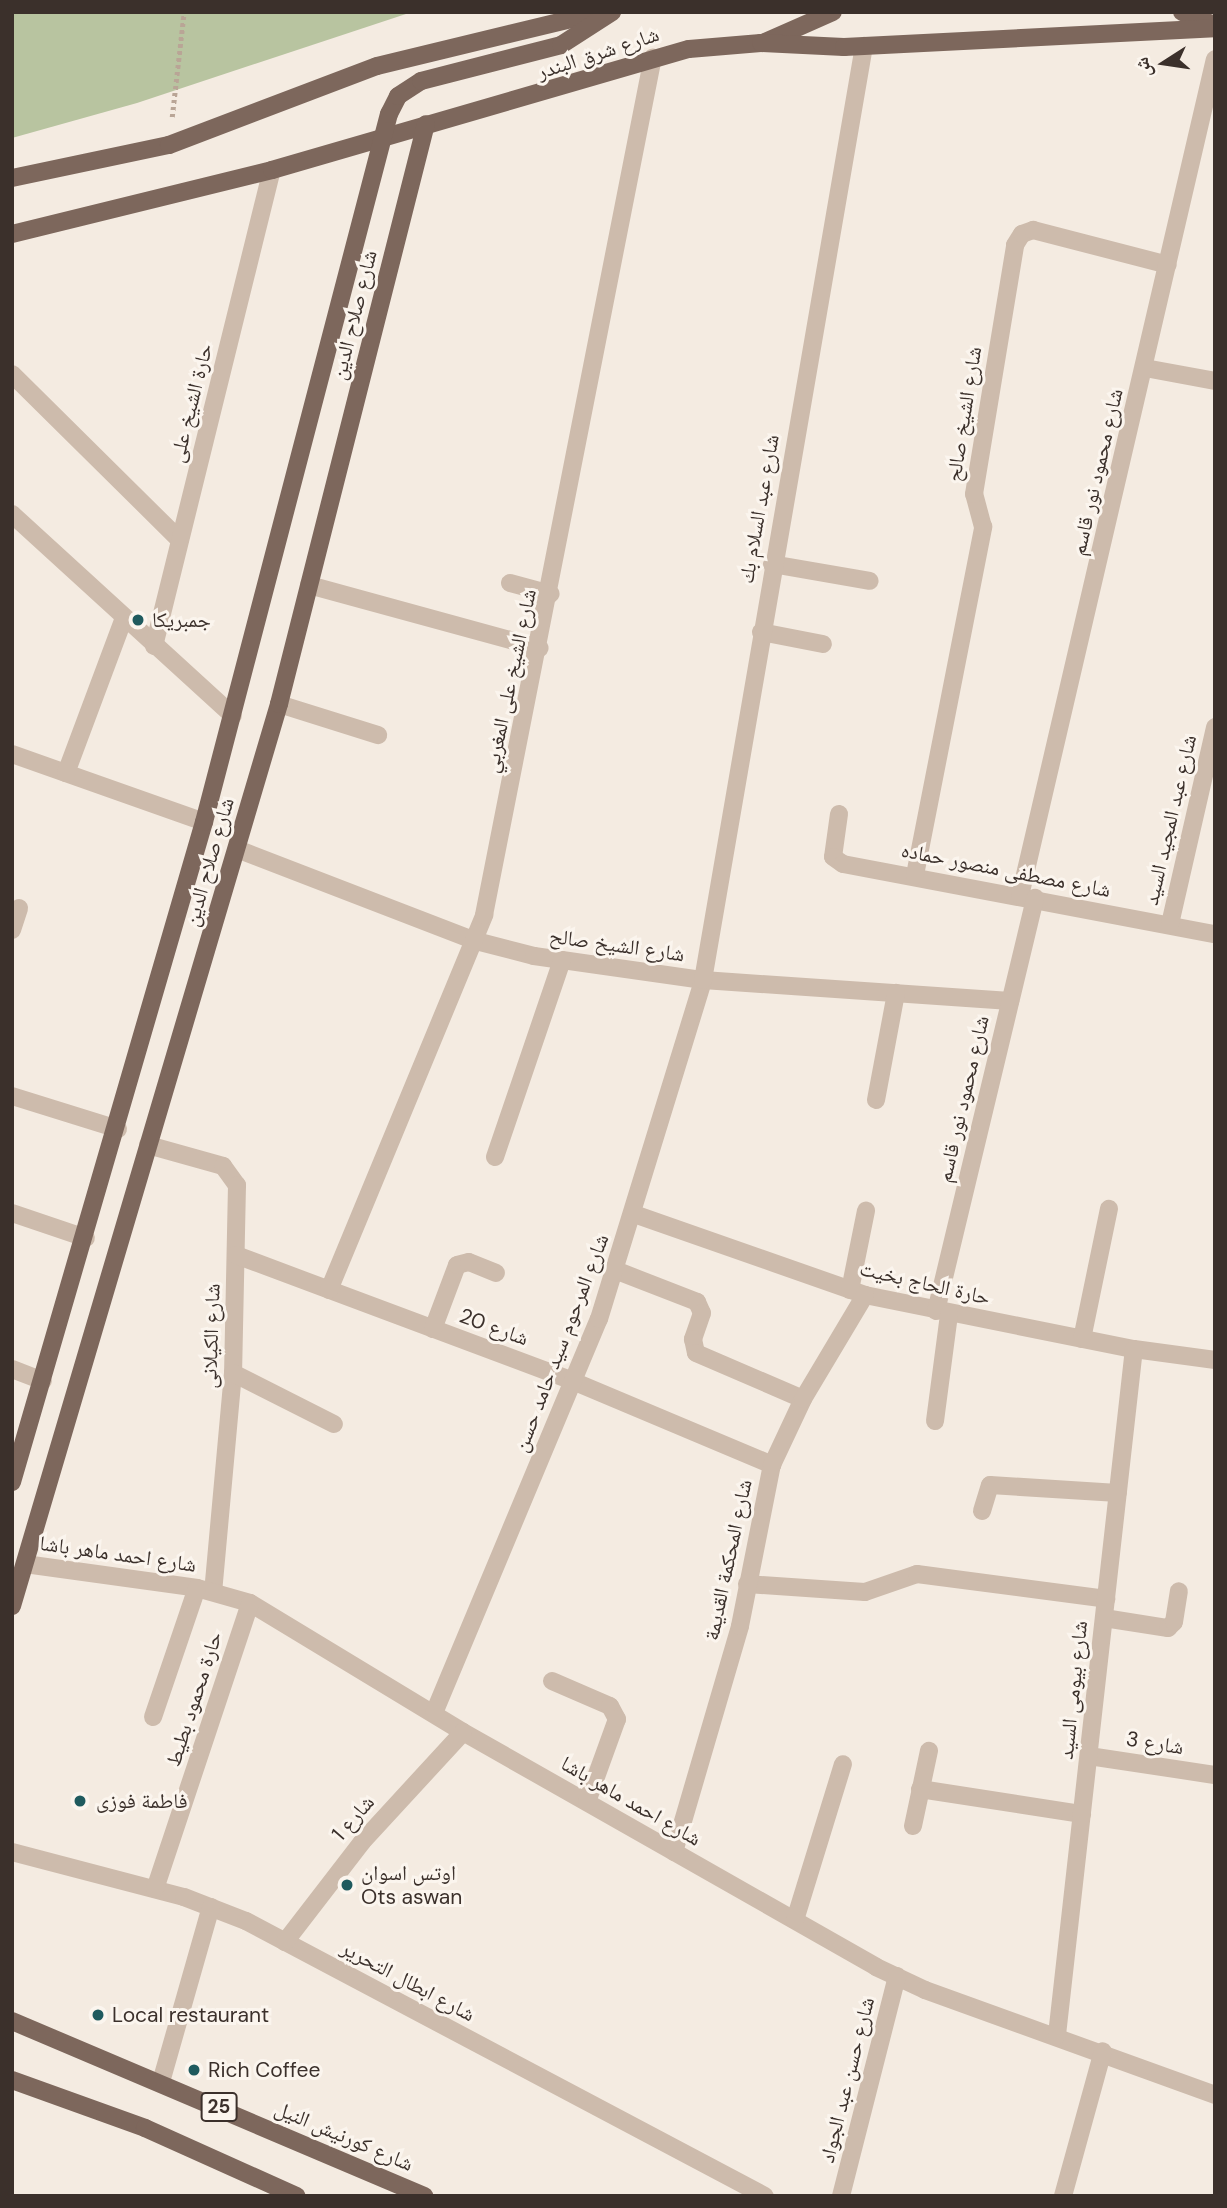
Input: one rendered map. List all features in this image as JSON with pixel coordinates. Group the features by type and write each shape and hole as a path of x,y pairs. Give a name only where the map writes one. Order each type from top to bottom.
{"main road":[{"name":"شارع شرق البندر","path":"12,178 169,145 377,66 601,12"},
{"name":"شارع صلاح الدين","path":"12,1482 118,1129 204,822 381,137 398,96 421,80 561,45 612,12"},
{"path":"761,43 833,12"},
{"path":"1182,12 1215,27"},
{"name":"شارع شرق البندر","path":"12,234 272,170 426,124 552,92 653,57 689,49 761,43 864,46 1215,27"},
{"name":"شارع صلاح الدين","path":"12,1606 279,704 426,124"},
{"name":"شارع كورنيش النيل","path":"12,2021 161,2082 424,2196"},
{"name":"25","path":"12,2080 145,2128 296,2196"}],"street":[{"name":"شارع عبد السلام بك","path":"704,979 772,564 864,46"},
{"name":"شارع الشيخ على المغربي","path":"329,1290 476,941 551,594 653,57"},
{"name":"شارع محمود نور قاسم","path":"935,1421 943,1313 1010,1001 1028,897 1215,59"},
{"name":"حارة الشيخ على","path":"154,646 272,170"},
{"name":"شارع الشيخ صالح","path":"915,875 983,527 974,494 1015,245 1022,234 1034,230 1168,265"},
{"path":"1145,368 1215,381"},
{"path":"12,374 180,540"},
{"path":"12,514 233,716"},
{"path":"772,564 870,581"},
{"path":"510,583 551,594"},
{"path":"309,585 540,648"},
{"path":"66,773 124,618"},
{"path":"761,632 823,644"},
{"path":"279,704 378,734"},
{"name":"شارع عبد المجيد السيد","path":"1170,924 1215,727"},
{"path":"12,754 204,822"},
{"name":"شارع مصطفى منصور حماده","path":"839,814 833,850 837,862 1215,934"},
{"name":"شارع الشيخ صالح","path":"237,849 476,941 562,960 704,979 1010,1001"},
{"path":"12,930 19,908"},
{"path":"495,1157 562,960"},
{"name":"شارع المرحوم سيد حامد حسن","path":"434,1713 575,1382 634,1214 704,979"},
{"path":"876,1100 896,993"},
{"path":"12,1096 118,1129"},
{"name":"شارع الكيلانى","path":"148,1145 223,1166 233,1174 237,1185 233,1373 205,1589 153,1717"},
{"path":"1082,1339 1109,1209"},
{"name":"شارع المحكمة القديمة","path":"674,1852 740,1626 772,1465 858,1292 866,1211"},
{"path":"12,1213 86,1238"},
{"name":"حارة الحاج بخيت","path":"634,1214 858,1292 943,1313 1134,1349 1215,1360"},
{"name":"شارع 20","path":"236,1255 575,1382 772,1465"},
{"path":"433,1329 457,1265 469,1262 496,1273"},
{"path":"615,1270 697,1302 702,1313 693,1339 696,1353 803,1399"},
{"name":"شارع بيومى السيد","path":"1058,2035 1134,1349"},
{"path":"12,1369 43,1381"},
{"path":"233,1373 334,1424"},
{"path":"982,1511 990,1485 1118,1493"},
{"name":"شارع احمد ماهر باشا","path":"25,1564 205,1589 250,1603 463,1732 897,1976 1103,2050 1215,2095"},
{"path":"747,1584 865,1592 918,1574 1106,1599"},
{"path":"1104,1618 1168,1628 1174,1622 1179,1591"},
{"name":"حارة محمود بطيط","path":"155,1889 250,1603"},
{"path":"552,1681 610,1706 617,1719 587,1802"},
{"name":"شارع 1","path":"285,1942 362,1842 463,1732"},
{"path":"912,1826 929,1751"},
{"name":"شارع 3","path":"1089,1756 1215,1775"},
{"path":"795,1920 843,1764"},
{"path":"920,1788 1082,1814"},
{"name":"شارع ابطال التحرير","path":"12,1852 155,1889 211,1907 285,1942 765,2196"},
{"path":"161,2082 211,1907"},
{"name":"شارع حسن عبد الجواد","path":"841,2196 897,1976"},
{"path":"1063,2196 1103,2050"}],"path":[{"path":"169,145 184,12"}],"green space":[{"path":"12,12 412,12 137,103 12,138"}],"place":[{"name":"جمبريكا","path":"138,620"},
{"name":"فاطمة فوزى","path":"80,1801"},
{"name":"اوتس اسوان Ots aswan","path":"347,1885"},
{"name":"Local restaurant","path":"98,2015"},
{"name":"Rich Coffee","path":"194,2070"}]}
